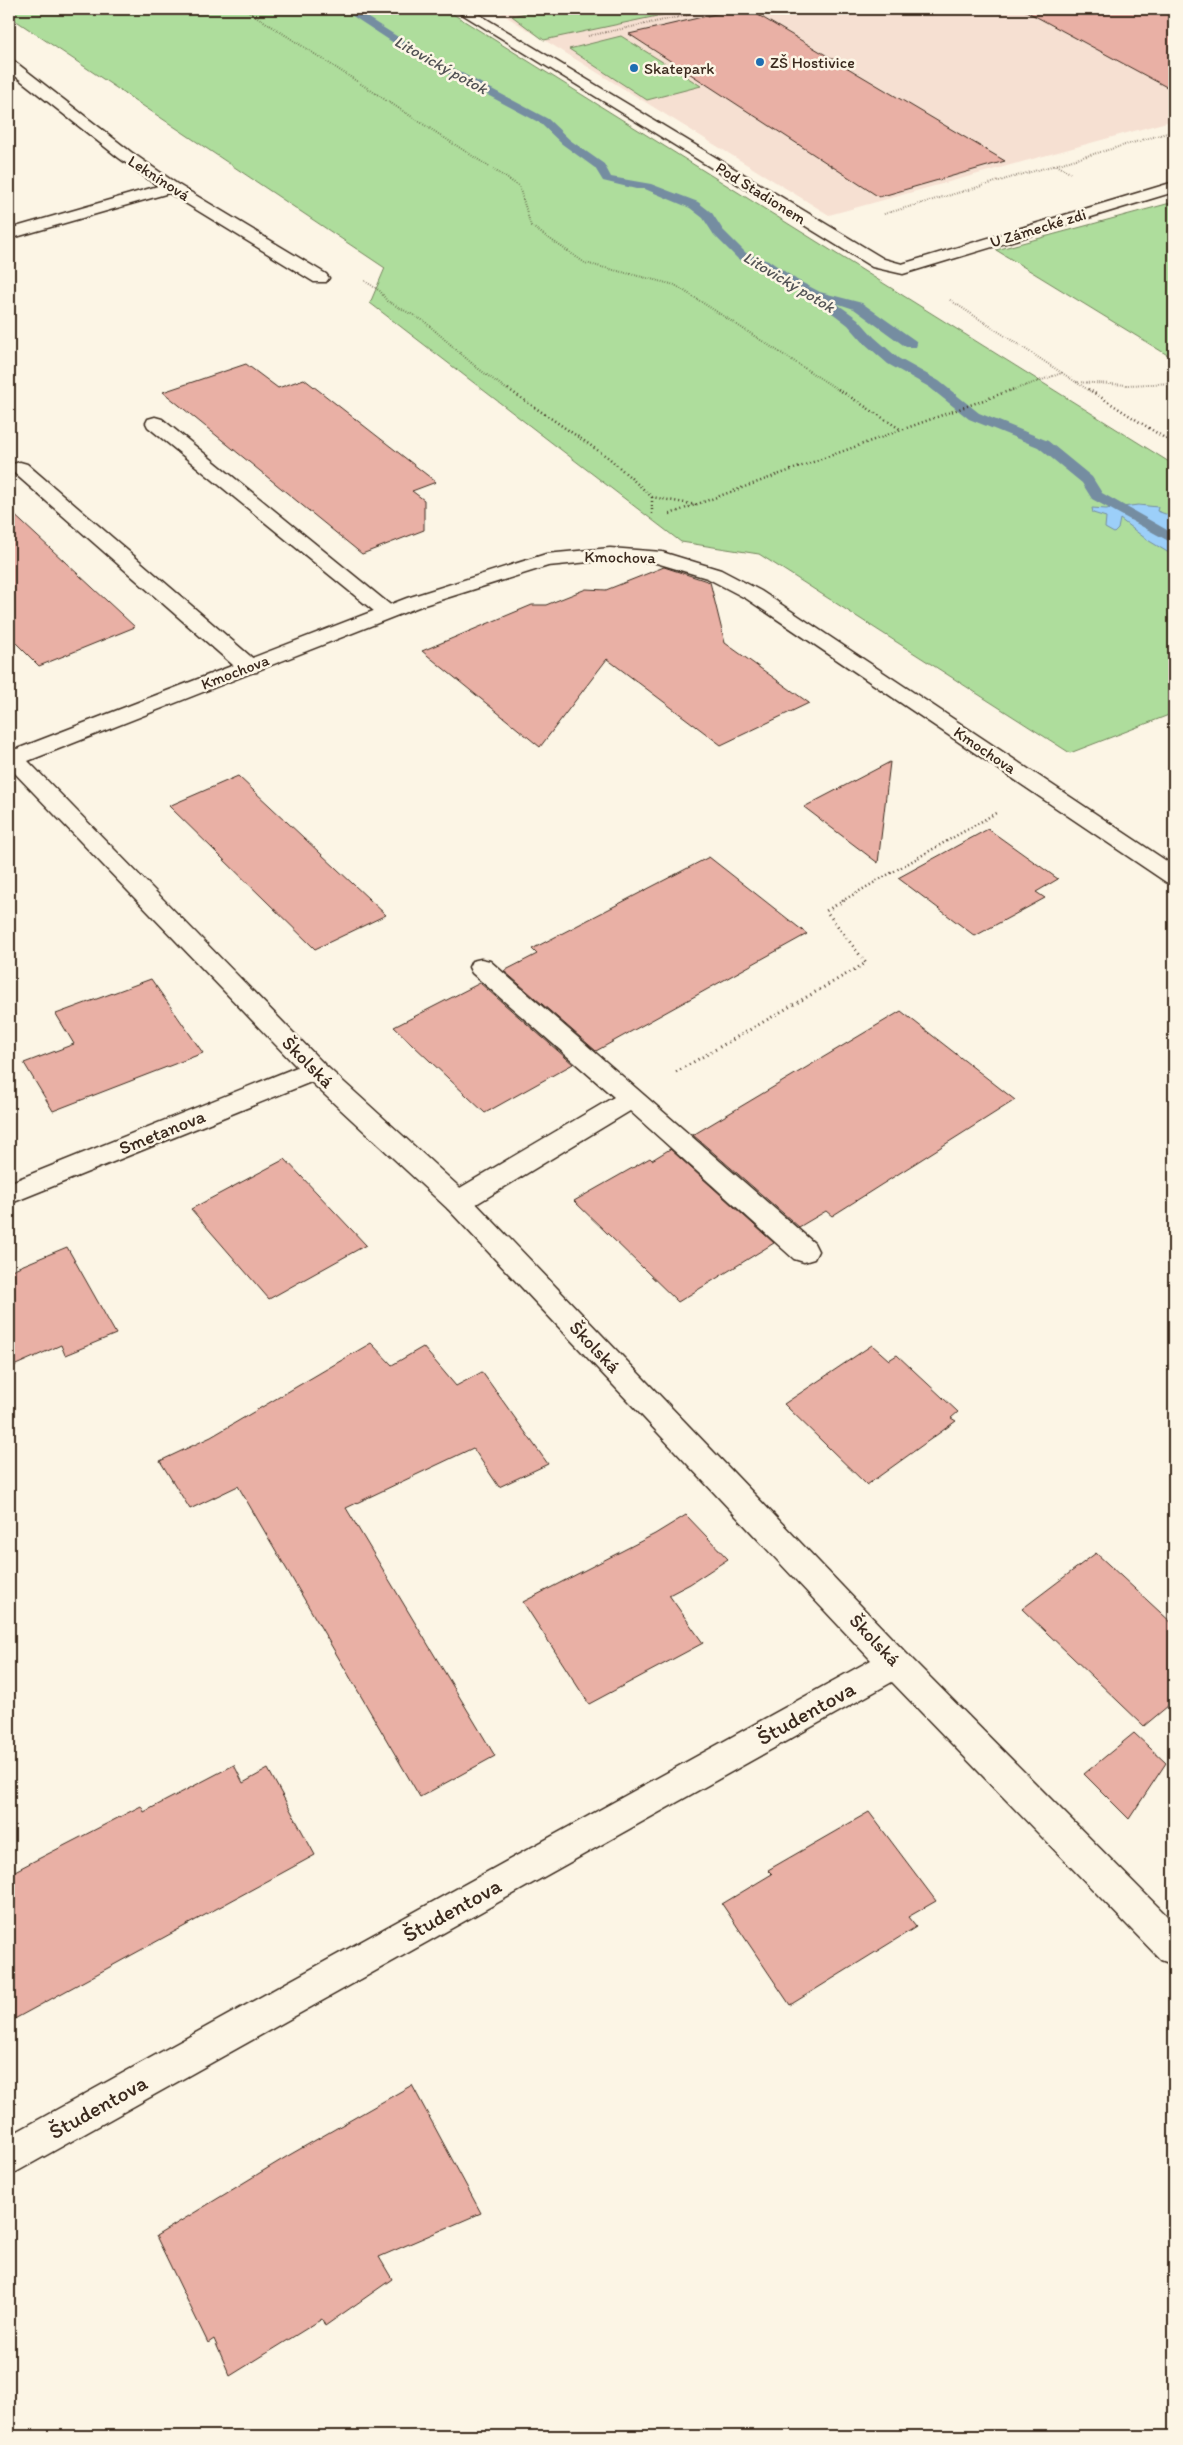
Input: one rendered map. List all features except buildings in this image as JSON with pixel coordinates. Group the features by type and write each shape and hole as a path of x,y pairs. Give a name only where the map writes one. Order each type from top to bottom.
{"street":[{"name":"Pod Stadionem","path":"461,9 872,262 903,269"},
{"name":"Leknínová","path":"9,64 125,155 171,187 315,275"},
{"path":"9,234 171,187"},
{"name":"U Zámecké zdi","path":"903,269 1174,187"},
{"path":"154,423 388,612"},
{"path":"20,468 250,666"},
{"name":"Kmochova","path":"10,758 388,612 536,563 568,557 635,554 654,556 714,574 754,595 1174,877"},
{"name":"Školská","path":"10,758 315,1070 458,1202 896,1662 1174,1948"},
{"path":"481,967 804,1251"},
{"name":"Smetanova","path":"9,1194 315,1070"},
{"path":"458,1202 632,1098"},
{"name":"Študentova","path":"9,2157 896,1662"}],"path":[{"path":"245,9 519,186 532,226 585,263 676,285 900,429"},
{"path":"526,49 717,9"},
{"path":"1162,9 1174,15"},
{"path":"823,232 1174,131"},
{"path":"903,269 1174,444"},
{"path":"315,275 368,281 387,301 424,321 476,367 552,421 609,458 621,471 652,497 696,505"},
{"path":"669,515 933,417 1062,373"},
{"path":"1076,382 1128,385 1174,383"},
{"path":"651,521 652,497"},
{"path":"632,1098 866,963 826,911 1040,787"}],"shaded area":[{"path":"494,9 1174,9 1174,120 829,215"}],"green space":[{"path":"9,9 445,9 1174,465 1174,713 1070,753 759,554 681,542 370,303 385,268 9,16"},
{"path":"546,9 690,9 544,40 512,16"},
{"name":"Skatepark","path":"621,36 701,86 647,100 569,49"},
{"path":"1174,202 1174,359 996,250"}],"water":[{"path":"1138,505 1158,507 1157,511 1174,517 1174,556 1146,539 1120,519 1118,529 1114,533 1105,528 1106,517 1093,513 1092,508 1106,509"}],"waterway":[{"name":"Litovický potok","path":"347,9 413,51 544,121 566,142 600,166 607,179 636,186 647,186 694,205 708,216 718,232 742,256 767,265 793,283 814,293 853,322 869,340 893,361 934,384 974,416 1043,444 1087,480 1097,496 1174,540"},
{"path":"823,295 858,306 911,344"}],"place":[{"name":"ZŠ Hostivice","path":"760,62"},
{"name":"Skatepark","path":"634,68"}]}
